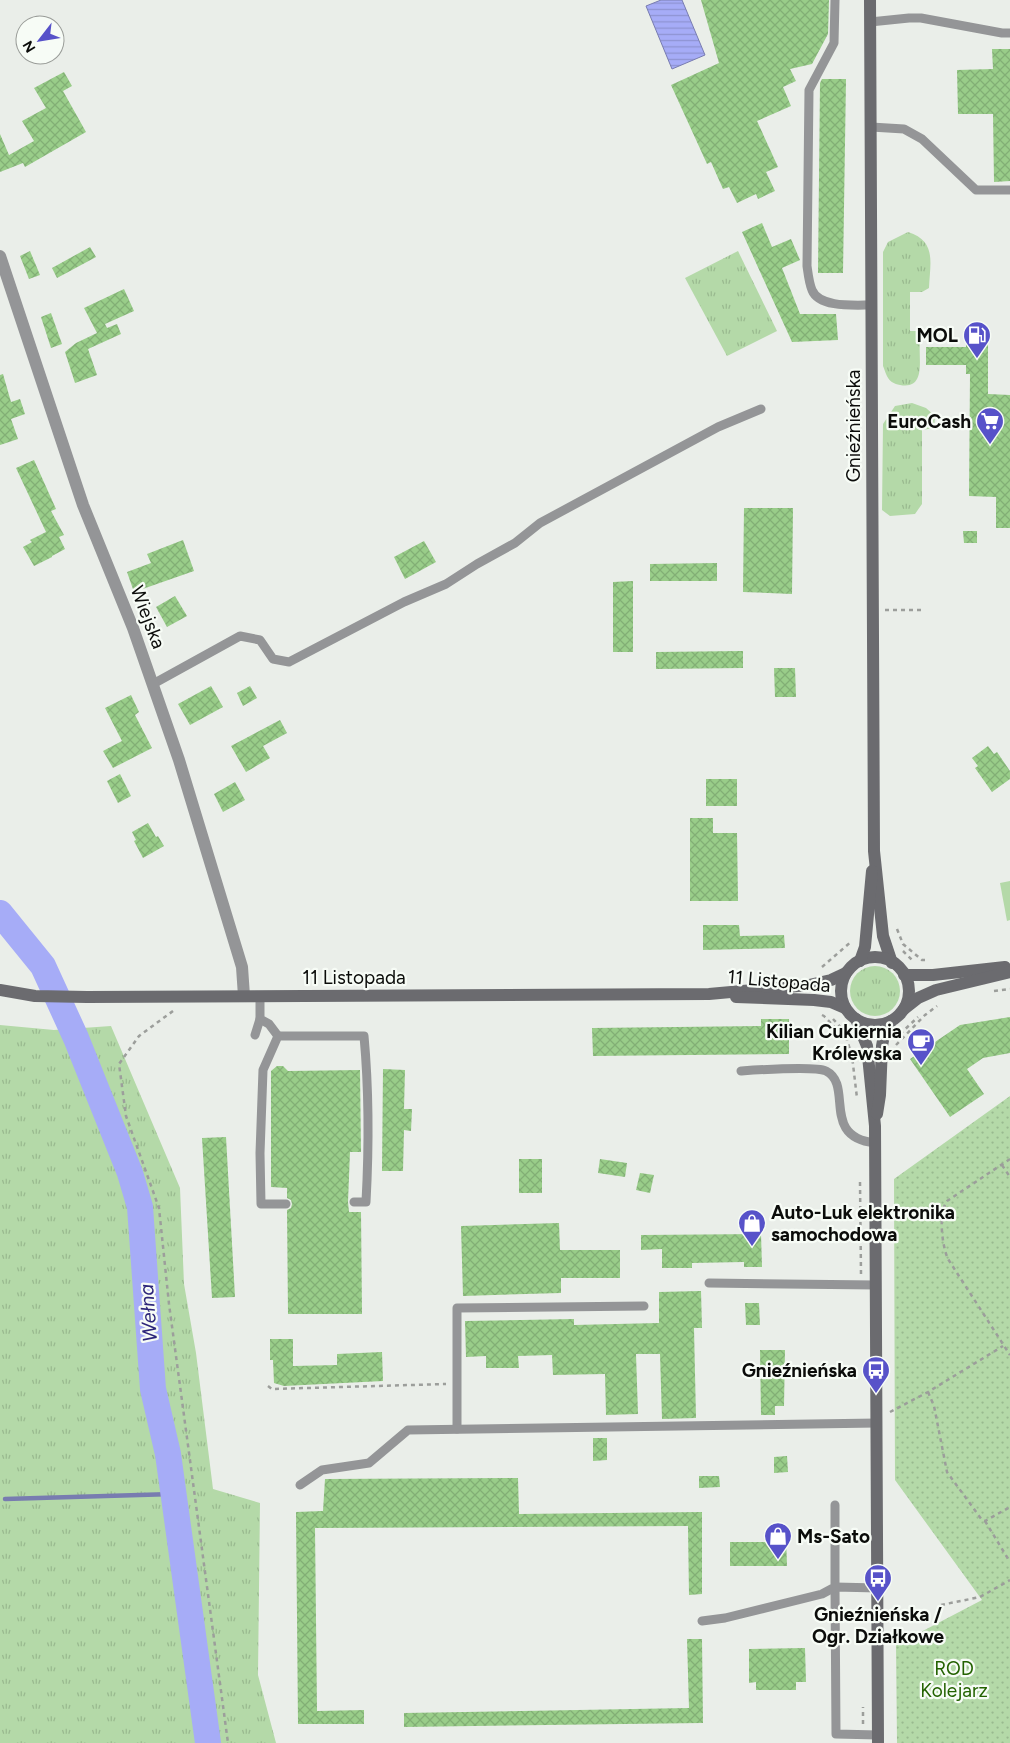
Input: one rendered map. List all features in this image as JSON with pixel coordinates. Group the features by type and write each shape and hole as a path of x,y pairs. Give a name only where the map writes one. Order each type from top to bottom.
{"main road":[{"name":"Gnieźnieńska","path":"860,961 866,947 874,851 870,0"},
{"name":"Gnieźnieńska","path":"874,851 885,942 892,963"},
{"path":"891,1021 873,1025 864,1024 845,1008 841,990 846,973 860,961 876,958 892,963 904,975 908,992 904,1009"},
{"path":"904,975 939,974 1010,967"},
{"path":"878,1739 875,1126 880,1095 884,1035 891,1021 918,998 942,994 1010,972"},
{"name":"11 Listopada","path":"0,990 35,996 87,997 709,994 809,985 831,980 846,973"},
{"name":"11 Listopada","path":"709,994 759,999 814,1000 831,1002 845,1008"},
{"path":"856,1019 863,1034 861,1048 875,1126"}],"street":[{"name":"Wiejska","path":"0,256 84,505 133,628 179,760 242,967 244,996"}],"lane":[{"path":"835,0 834,43 809,90 807,266 812,291 818,298 829,303 871,305"},
{"path":"870,22 921,18 1010,33"},
{"path":"870,128 904,129 922,139 976,190 1010,190"},
{"path":"153,684 240,636 260,640 273,659 289,662 404,602 446,584 515,543 540,523 718,427 760,409"},
{"path":"255,1035 260,1019 260,996"},
{"path":"260,1019 269,1024 278,1036"},
{"path":"278,1036 364,1036 367,1070 368,1173 366,1202 354,1202"},
{"path":"278,1036 263,1070 260,1153 261,1204 286,1204"},
{"path":"741,1071 809,1069 826,1071 834,1079 837,1086 843,1121 848,1132 856,1139 875,1143"},
{"path":"709,1283 876,1285"},
{"path":"457,1429 457,1308 644,1306"},
{"path":"300,1485 322,1470 369,1462 408,1430 876,1419"},
{"path":"835,1505 836,1734 863,1735 878,1739"},
{"path":"702,1621 725,1618 822,1594 835,1587 878,1588"}],"path":[{"path":"873,610 923,610"},
{"path":"882,920 895,920 903,944 922,960 937,962 939,974"},
{"path":"816,968 824,966 834,958 852,941 855,933"},
{"path":"986,992 1010,990"},
{"path":"931,1004 942,994"},
{"path":"882,1052 892,1056 894,1047 925,1015 941,1004 942,994"},
{"path":"175,1009 139,1036 119,1064 126,1116 159,1208 169,1304 228,1743"},
{"path":"882,1052 889,1048 892,1041 926,1009"},
{"path":"820,1011 828,1013 861,1048 856,1056 859,1075"},
{"path":"817,1014 824,1016 847,1040 852,1056 856,1056"},
{"path":"1010,1159 947,1201 943,1206 942,1216 945,1252 948,1259 1010,1355"},
{"path":"1002,1165 1010,1177"},
{"path":"861,1177 861,1285"},
{"path":"876,1419 895,1411 1003,1346"},
{"path":"268,1386 272,1389 457,1383"},
{"path":"928,1392 934,1406 947,1472 982,1520 986,1521 1010,1562"},
{"path":"986,1521 1010,1507"},
{"path":"941,1605 980,1597 1010,1580"},
{"path":"863,1705 863,1735"}],"green space":[{"path":"908,232 924,241 928,247 930,254 929,288 922,292 910,292 910,331 923,331 920,342 919,372 918,378 914,383 900,385 893,383 888,378 883,366 883,252 888,242"},
{"path":"738,251 777,331 727,356 685,278"},
{"path":"912,403 926,408 935,416 934,428 922,430 922,504 915,514 890,516 882,510 883,424 895,406"},
{"path":"1010,881 1010,920 1007,921 1000,883"},
{"path":"875,966 889,970 896,977 900,991 896,1005 889,1012 875,1016 861,1012 854,1005 850,991 854,977 861,970"},
{"path":"0,1025 54,1030 111,1026 180,1188 184,1284 196,1353 213,1489 260,1503 258,1675 276,1743 0,1743"},
{"name":"ROD Kolejarz","path":"1010,1096 1010,1743 897,1743 896,1645 982,1600 895,1480 894,1179"}],"water":[{"path":"661,0 682,0 705,55 672,69 646,6"}],"building":[{"path":"701,0 829,0 828,34 812,64 790,69 796,81 783,87 791,106 757,121 778,167 766,172 775,191 758,199 756,194 737,203 729,187 723,189 711,162 707,164 671,85 719,63"},
{"path":"992,49 1010,49 1010,181 994,182 993,114 958,114 957,70 993,69"},
{"path":"64,72 72,86 63,91 86,132 25,167 23,163 0,172 0,134 9,155 34,141 22,121 46,108 34,88"},
{"path":"822,79 846,79 843,273 818,273 820,83"},
{"path":"762,223 772,247 791,239 800,260 782,268 800,314 836,314 838,340 792,342 742,232"},
{"path":"90,247 96,257 57,278 52,268"},
{"path":"30,251 40,275 29,279 20,256"},
{"path":"124,289 134,311 105,324 107,328 117,324 121,334 88,349 97,375 75,383 65,352 76,343 97,333 84,308"},
{"path":"51,313 62,344 51,348 41,317"},
{"name":"EuroCash","path":"966,343 988,343 988,394 1010,395 1010,528 996,528 996,497 969,496 970,374 966,374 966,365 926,365 926,347 966,347"},
{"path":"3,374 11,402 20,399 25,414 11,419 18,439 0,445 0,375"},
{"path":"34,460 56,509 51,511 64,535 59,537 65,549 34,566 23,547 32,542 30,540 46,532 16,468"},
{"path":"744,508 793,508 792,594 743,592"},
{"path":"963,531 977,531 977,543 964,543"},
{"path":"183,540 194,571 134,592 127,572 151,563 147,554"},
{"path":"424,541 436,562 405,579 394,557"},
{"path":"717,563 717,581 650,581 650,564"},
{"path":"633,581 633,652 613,652 613,582"},
{"path":"175,596 187,616 167,627 156,607"},
{"path":"743,651 743,668 656,669 656,652"},
{"path":"774,668 795,668 796,697 775,697"},
{"path":"211,686 223,707 190,725 178,704"},
{"path":"250,686 257,698 243,706 237,693"},
{"path":"131,695 139,712 135,715 152,748 113,768 103,751 122,741 105,708"},
{"path":"280,720 287,733 263,746 270,758 246,772 231,746"},
{"path":"988,746 994,754 997,752 1010,771 1010,779 992,792 975,768 978,766 972,758"},
{"path":"120,774 131,796 118,803 107,781"},
{"path":"706,779 737,779 737,806 706,806"},
{"path":"235,782 245,800 223,812 214,794"},
{"path":"690,818 713,818 713,833 737,833 738,901 690,901"},
{"path":"148,823 164,846 143,858 134,841 136,840 132,832"},
{"path":"703,925 739,925 740,936 784,935 785,948 703,950"},
{"path":"1010,1017 1010,1053 983,1058 967,1069 984,1094 950,1117 910,1059 960,1025"},
{"path":"761,1019 789,1019 789,1054 593,1056 592,1028 761,1026"},
{"path":"277,1066 283,1066 288,1071 360,1070 361,1152 350,1152 348,1202 349,1212 361,1212 362,1314 288,1314 287,1210 291,1208 292,1204 291,1200 287,1198 287,1188 271,1187 271,1071"},
{"path":"383,1069 405,1070 404,1109 412,1109 411,1131 404,1130 403,1171 382,1171"},
{"path":"226,1137 235,1297 212,1298 202,1138"},
{"path":"519,1159 542,1159 542,1193 519,1193"},
{"path":"600,1159 627,1163 625,1177 598,1173"},
{"path":"640,1173 654,1175 650,1193 636,1190"},
{"path":"559,1223 560,1250 620,1250 620,1278 561,1278 561,1293 463,1296 461,1226"},
{"path":"761,1234 762,1267 744,1267 744,1262 692,1263 692,1268 662,1268 662,1249 641,1250 641,1235"},
{"path":"701,1291 702,1328 694,1328 696,1418 662,1419 660,1354 636,1354 638,1414 606,1415 605,1374 553,1375 552,1355 518,1356 519,1368 486,1368 486,1356 466,1357 465,1321 574,1319 574,1325 659,1323 659,1292"},
{"path":"745,1303 759,1303 760,1325 746,1325"},
{"path":"270,1339 293,1339 293,1366 337,1365 337,1354 382,1352 383,1381 284,1386 274,1383 273,1360 270,1360"},
{"path":"760,1350 785,1350 784,1406 775,1406 775,1415 761,1415"},
{"path":"593,1438 607,1438 607,1460 593,1461"},
{"path":"787,1456 788,1472 774,1473 774,1457"},
{"path":"699,1476 719,1476 720,1487 699,1488"},
{"path":"518,1478 519,1514 702,1512 702,1594 689,1595 688,1526 315,1528 317,1711 364,1710 364,1724 298,1724 296,1512 323,1511 325,1479"},
{"path":"770,1536 786,1536 787,1566 730,1566 730,1542 770,1542"},
{"path":"687,1639 702,1639 703,1723 404,1727 404,1713 689,1708"},
{"path":"805,1648 806,1682 796,1682 796,1690 756,1690 756,1682 749,1683 749,1649"}],"waterway":[{"name":"Wełna","path":"0,913 43,966 76,1038 130,1173 140,1207 153,1389 168,1454 208,1743"},
{"path":"5,1499 173,1494"}],"place":[{"name":"MOL","path":"977,359"},
{"name":"EuroCash","path":"990,445"},
{"name":"Kilian Cukiernia Królewska","path":"921,1066"},
{"name":"Auto-Luk elektronika samochodowa","path":"752,1247"},
{"name":"Gnieźnieńska","path":"876,1394"},
{"name":"Ms-Sato","path":"778,1560"},
{"name":"Gnieźnieńska / Ogr. Działkowe","path":"878,1602"}]}
